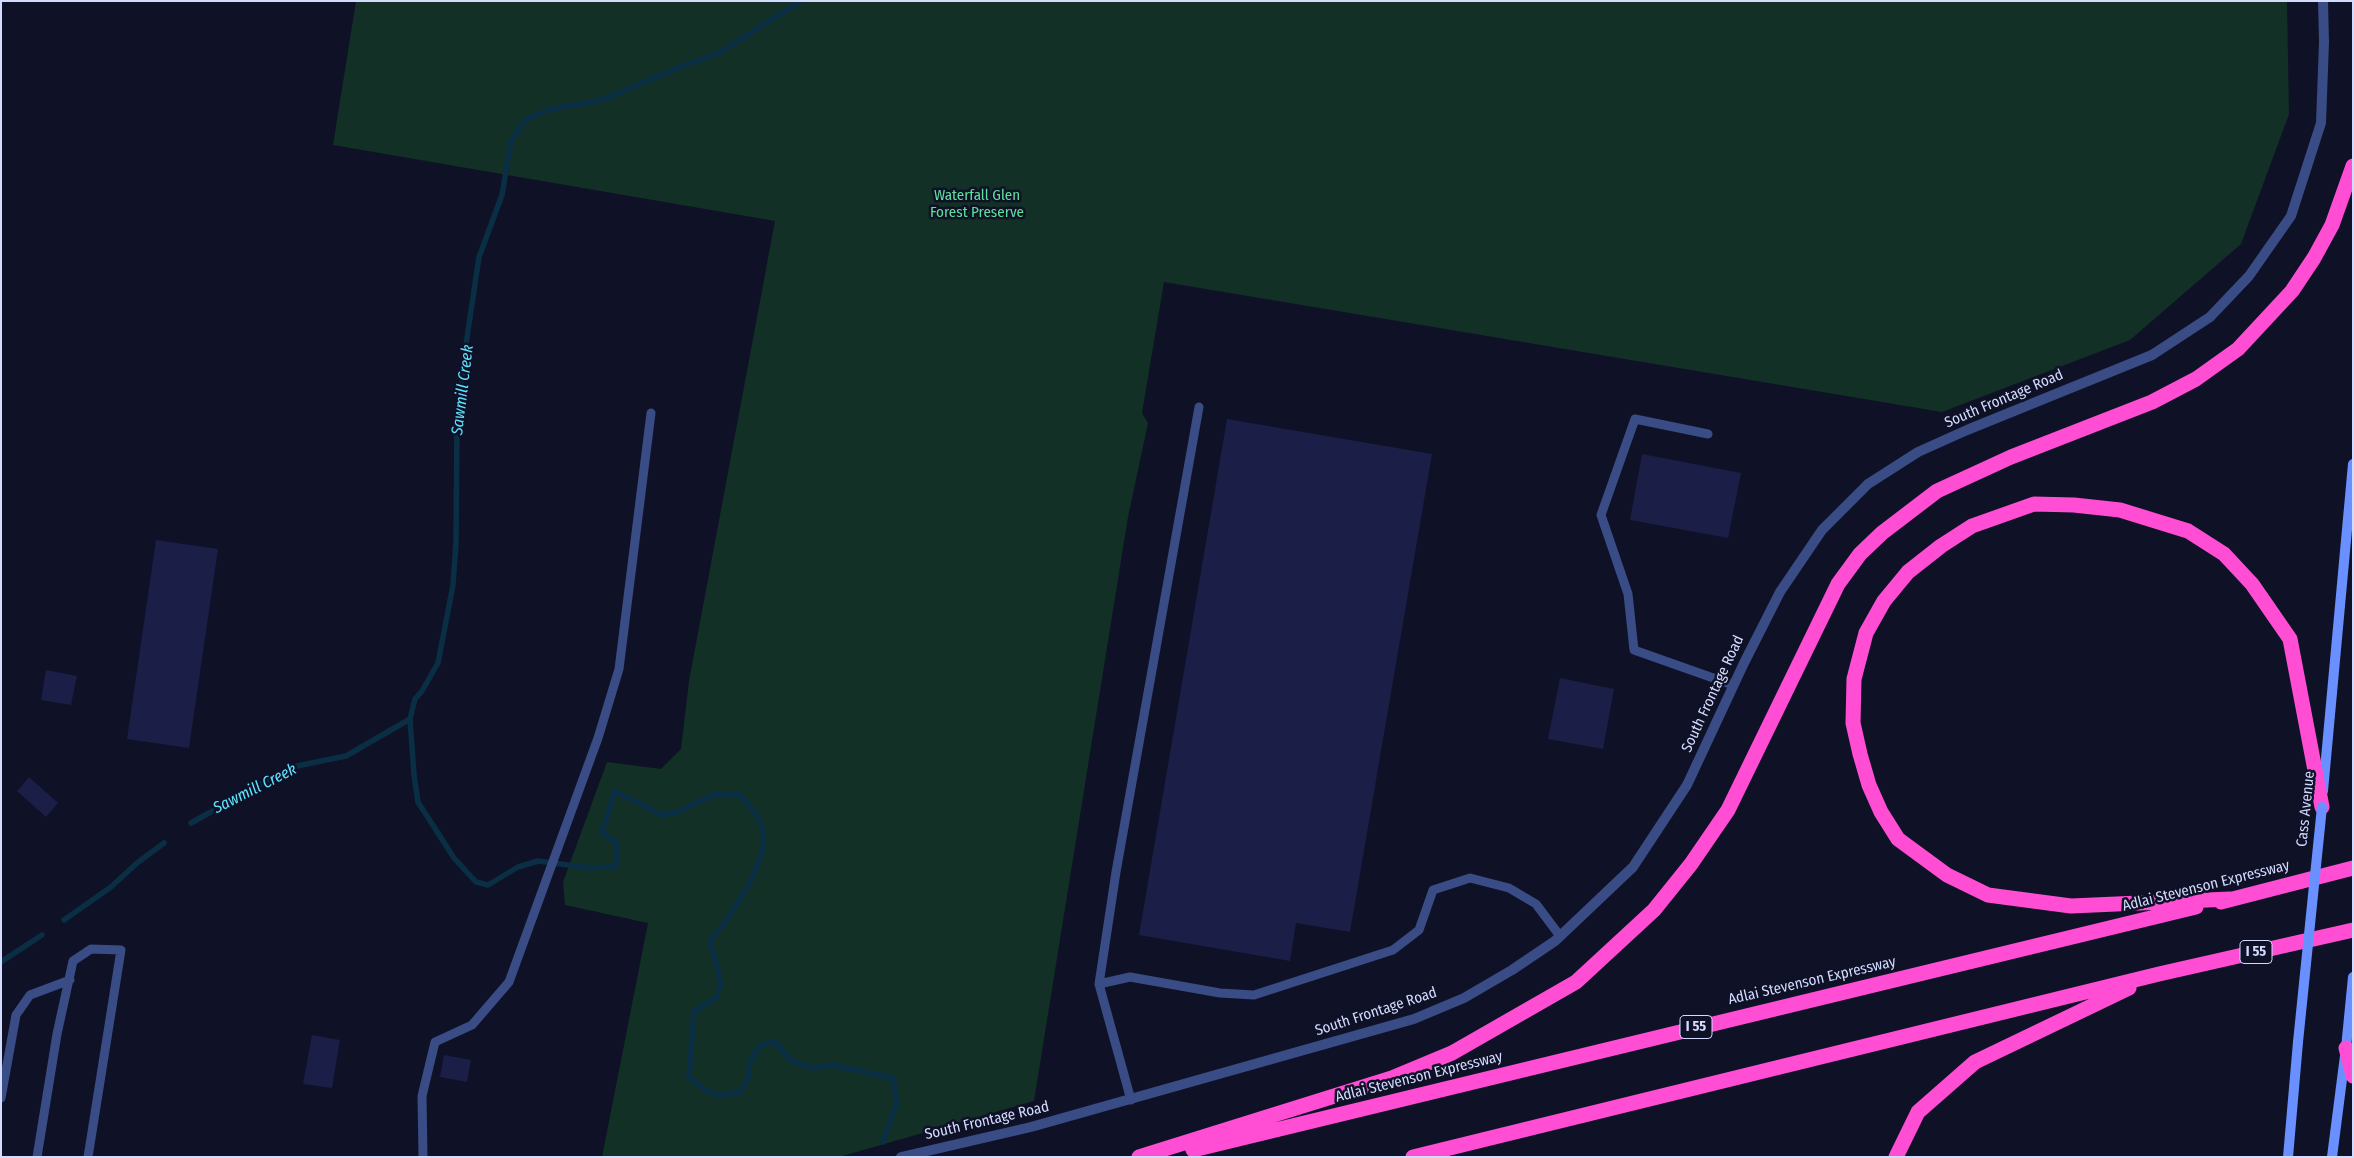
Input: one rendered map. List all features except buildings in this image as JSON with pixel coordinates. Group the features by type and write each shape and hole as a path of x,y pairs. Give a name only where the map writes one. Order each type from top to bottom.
{"highway":[{"path":"1139,1157 1392,1078 1452,1053 1576,982 1654,910 1690,864 1728,810 1838,584 1860,554 1902,516 1937,491 2011,456 2152,402 2196,379 2238,349 2292,291 2314,258 2332,226 2353,166"},
{"path":"2230,900 2071,906 1988,896 1947,875 1898,839 1881,812 1869,785 1860,754 1853,723 1854,679 1866,633 1884,601 1908,572 1941,546 1972,526 2034,504 2074,505 2120,510 2188,531 2224,554 2252,584 2290,639 2322,807"},
{"name":"Adlai Stevenson Expressway","path":"1164,1157 2230,900 2353,868"},
{"name":"I 55","path":"1413,1157 2159,974 2353,930"},
{"path":"1896,1157 1918,1112 1975,1062 2159,974"},
{"path":"2346,1048 2353,1076"}],"main road":[{"name":"Cass Avenue","path":"2288,1157 2353,464"},
{"path":"2332,1157 2353,977"}],"street":[{"name":"South Frontage Road","path":"901,1157 1131,1100 1414,1019 1464,998 1512,970 1560,936 1632,867 1687,785 1733,684 1780,592 1822,530 1868,484 1926,448 2152,355 2210,317 2249,276 2291,216 2321,123 2324,42 2323,1"}],"lane":[{"path":"1131,1100 1099,984 1119,852 1199,408"},
{"path":"423,1157 422,1096 435,1042 472,1025 509,982 598,738 619,669 651,413"},
{"path":"1708,434 1635,419 1601,516 1628,594 1634,650 1733,684"},
{"path":"1099,984 1130,977 1220,992 1254,995 1392,950 1419,930 1433,890 1470,878 1509,888 1536,904 1560,936"},
{"path":"37,1157 57,1034 73,961 91,949 121,950 88,1157"},
{"path":"1,1098 16,1015 30,995 70,980"}],"green space":[{"name":"Waterfall Glen Forest Preserve","path":"356,1 2287,1 2289,114 2241,244 2130,340 1942,412 1164,282 1142,413 1148,423 1128,517 1034,1101 839,1157 602,1157 648,923 565,905 563,882 607,762 661,769 681,749 689,681 775,221 333,145"}],"waterway":[{"path":"801,1 719,53 680,67 602,100 551,109 525,120 511,141 502,195 479,257 465,351 457,425 456,542 453,585 438,663 422,691 415,699 410,719 414,775 418,802 454,858 476,882 488,885 518,867 538,861 590,868 616,867 617,843 602,832 615,791 662,815 678,812 715,794 741,795 760,821 763,831 763,843 760,858 746,889 710,941 721,983 716,998 694,1011 689,1077 712,1093 724,1095 740,1092 748,1078 750,1061 761,1045 776,1042 791,1061 813,1068 832,1065 893,1078 897,1102 883,1142"},
{"name":"Sawmill Creek","path":"191,823 292,767 346,756 410,719"},
{"name":"Sawmill Creek","path":"64,920 111,887 137,863 164,843"},
{"name":"Sawmill Creek","path":"1,962 42,935"}]}
